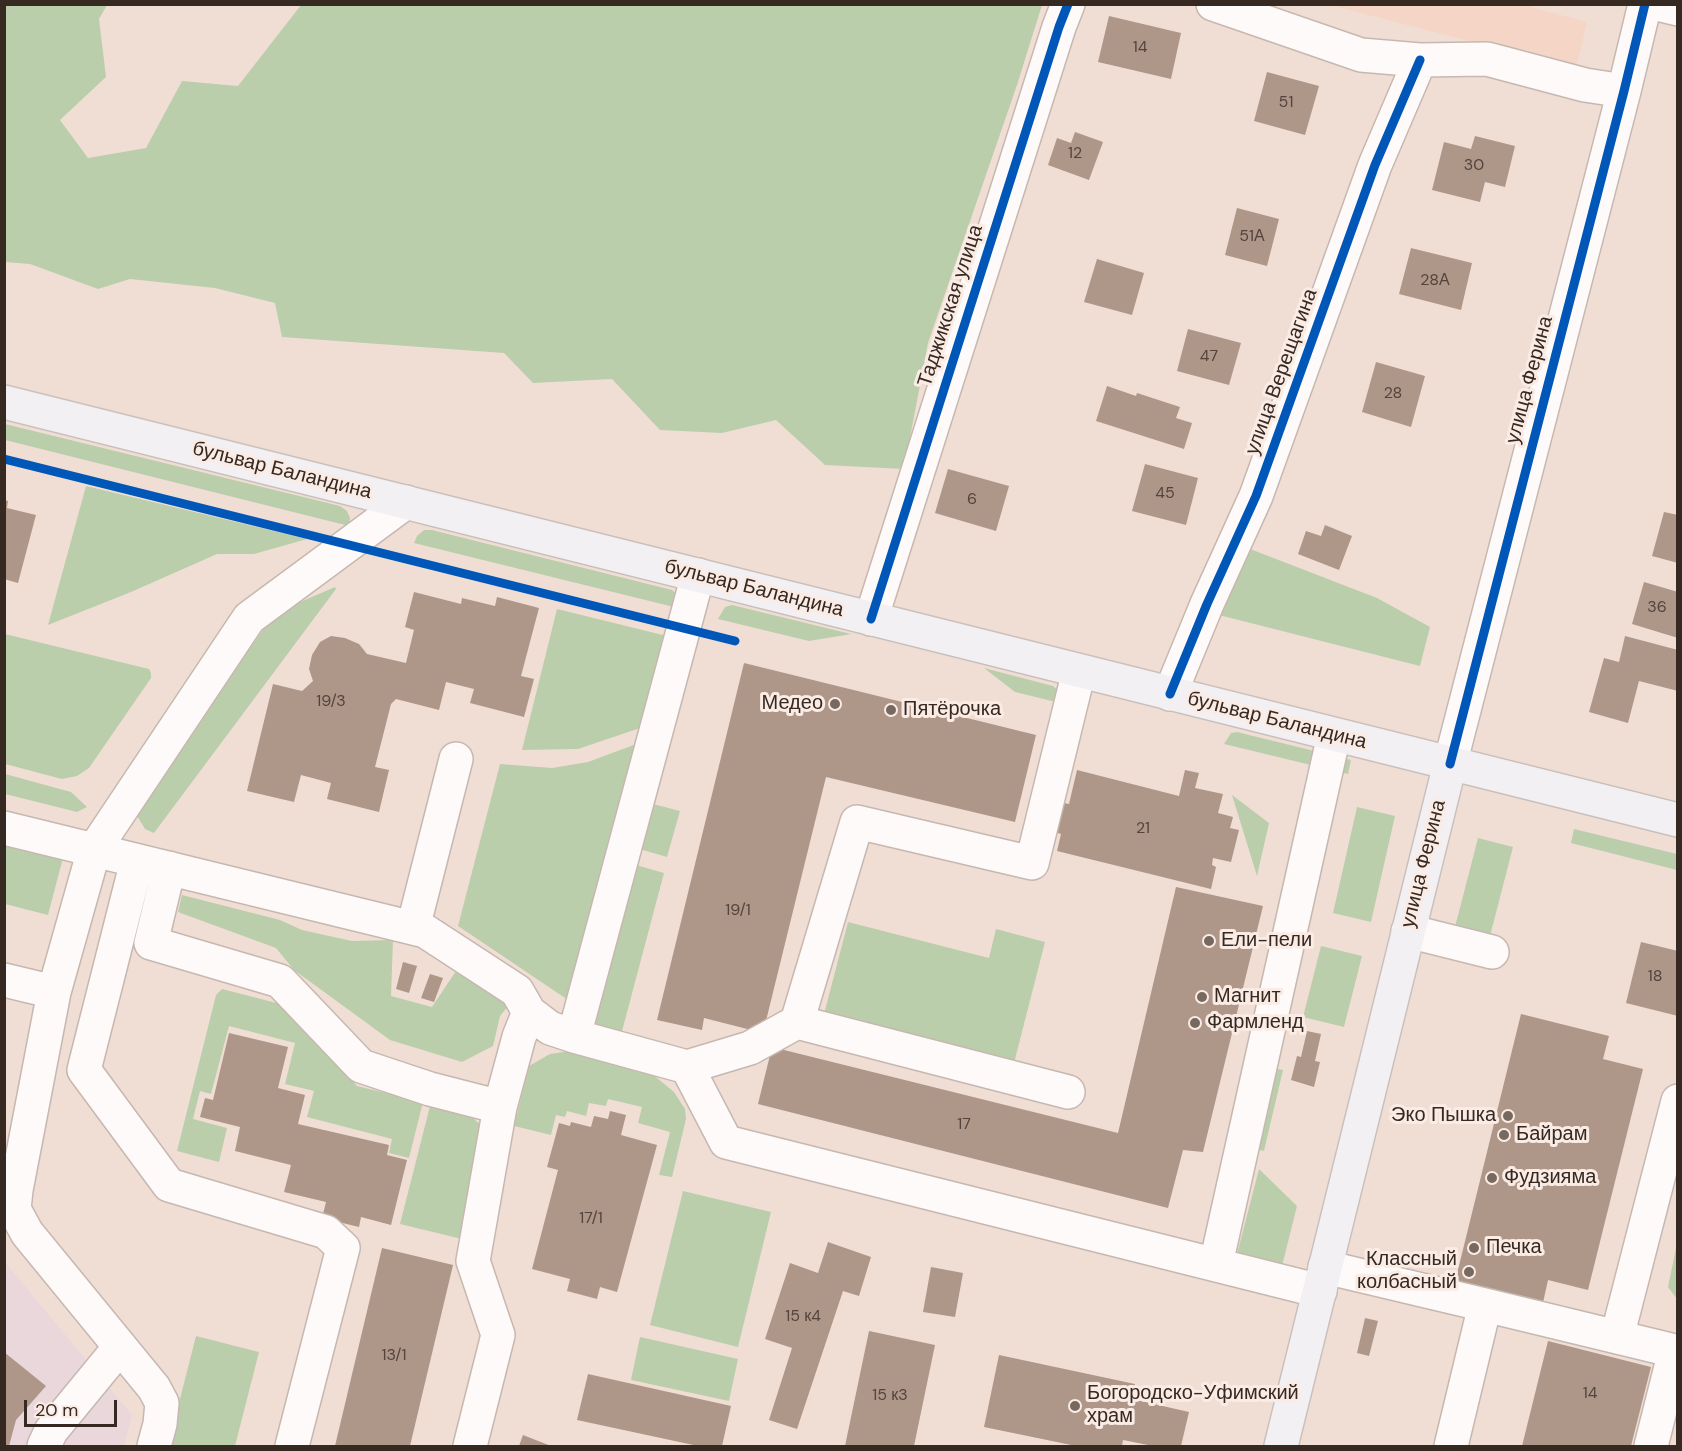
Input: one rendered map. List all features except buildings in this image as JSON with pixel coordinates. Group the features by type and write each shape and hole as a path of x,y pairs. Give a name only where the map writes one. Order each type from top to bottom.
{"main road":[{"name":"бульвар Баландина","path":"4,402 1677,820"},
{"name":"улица Ферина","path":"1281,1446 1450,764"}],"street":[{"name":"Таджикская улица","path":"871,619 1068,4"},
{"path":"1213,4 1361,55 1420,60 1487,59 1585,85 1624,91"},
{"name":"улица Ферина","path":"1450,764 1645,4"},
{"path":"1657,4 1677,9"},
{"name":"улица Верещагина","path":"1170,694 1256,496 1375,165 1420,60"},
{"path":"154,1446 160,1424 162,1403 154,1388 27,1233 9,1217 54,992 94,850 249,618 406,502"},
{"path":"574,1036 698,575"},
{"path":"797,1022 857,822 1032,863 1079,671"},
{"path":"1216,1264 1334,735"},
{"path":"413,928 456,759"},
{"path":"4,828 425,931 517,990 529,1012 550,1028 687,1067 750,1048 797,1022 1068,1092"},
{"path":"137,861 84,1070 169,1185 326,1232 343,1248 292,1446"},
{"path":"169,868 151,943 280,981 361,1066 430,1089 500,1107"},
{"path":"1408,932 1492,952"},
{"path":"4,980 54,992"},
{"path":"470,1446 498,1335 473,1261 500,1107 519,1037 529,1012"},
{"path":"687,1067 726,1142 1216,1264 1485,1305 1675,1351 1651,1446"},
{"path":"1617,1337 1677,1101"},
{"path":"1451,1446 1485,1305"},
{"path":"44,1446 51,1431 120,1347"}],"shaded area":[{"path":"1330,5 1524,5 1587,22 1576,69"},
{"path":"4,1261 132,1415 124,1446 5,1446"}],"green space":[{"path":"4,5 107,5 99,19 106,77 60,120 88,158 146,148 182,81 238,86 301,5 1042,5 1017,85 928,343 904,469 825,465 776,420 722,433 660,430 612,379 533,383 504,353 282,337 275,303 215,288 130,279 98,289 30,264 5,262"},
{"path":"5,424 340,506 347,511 350,518 349,526 5,440"},
{"path":"86,486 307,539 254,554 217,554 48,625"},
{"path":"424,530 432,530 672,590 679,596 682,609 414,543 417,536"},
{"path":"1245,547 1377,598 1430,627 1420,666 1211,613"},
{"path":"335,587 336,589 154,833 145,829 136,814 140,796 272,618 284,609"},
{"path":"732,605 852,634 809,641 718,619 725,607"},
{"path":"557,609 671,637 649,725 578,749 522,750"},
{"path":"5,634 149,669 151,678 89,768 77,776 62,779 5,764"},
{"path":"984,668 1053,686 1059,691 1060,703 1015,692"},
{"path":"1237,732 1351,760 1348,774 1224,744 1231,733"},
{"path":"647,740 574,1004 458,926 500,764 552,768 588,762"},
{"path":"5,774 71,792 87,807 77,812 5,794"},
{"path":"1232,795 1269,823 1257,876"},
{"path":"649,803 680,811 667,857 636,848"},
{"path":"1357,807 1395,816 1371,922 1333,913"},
{"path":"1574,829 1677,854 1677,870 1571,843"},
{"path":"4,835 65,850 48,915 5,904"},
{"path":"1478,838 1513,847 1490,936 1455,927"},
{"path":"629,863 664,873 621,1035 586,1025"},
{"path":"182,895 280,920 302,930 352,941 393,940 391,996 432,1007 458,968 513,1000 500,1016 493,1046 462,1062 390,1040 294,970 276,948 178,912"},
{"path":"848,922 989,958 996,929 1045,942 1013,1067 823,1018"},
{"path":"1321,946 1362,956 1344,1027 1303,1017"},
{"path":"222,989 292,1007 357,1086 423,1102 409,1158 389,1153 392,1139 307,1117 314,1091 285,1084 295,1043 229,1026 211,1094 200,1091 193,1119 227,1128 219,1162 177,1151 216,995"},
{"path":"570,1051 651,1073 674,1092 685,1109 686,1119 672,1177 659,1175 670,1132 638,1123 642,1107 608,1099 606,1106 589,1103 586,1116 567,1111 565,1117 556,1115 551,1135 514,1126 529,1066 550,1054"},
{"path":"1269,1067 1283,1070 1264,1151 1250,1148"},
{"path":"430,1106 472,1117 490,1134 470,1241 400,1224"},
{"path":"1259,1169 1297,1206 1281,1270 1236,1258"},
{"path":"683,1191 771,1212 738,1347 650,1325"},
{"path":"1677,1243 1678,1299 1668,1287"},
{"path":"196,1336 259,1352 235,1446 168,1446"},
{"path":"640,1337 738,1359 729,1401 631,1380"}],"cycle path":[{"path":"871,619 1068,4"},
{"path":"1450,764 1645,4"},
{"path":"1170,694 1207,604 1256,496 1375,165 1420,60"},
{"path":"4,459 735,641"}],"place":[{"name":"Медео","path":"835,704"},
{"name":"Пятёрочка","path":"891,710"},
{"name":"Ели-пели","path":"1209,941"},
{"name":"Магнит","path":"1202,997"},
{"name":"Фармленд","path":"1195,1023"},
{"name":"Эко Пышка","path":"1508,1116"},
{"name":"Байрам","path":"1504,1135"},
{"name":"Фудзияма","path":"1492,1178"},
{"name":"Печка","path":"1474,1248"},
{"name":"Классный колбасный","path":"1469,1272"},
{"name":"Богородско-Уфимский храм","path":"1075,1406"}]}
